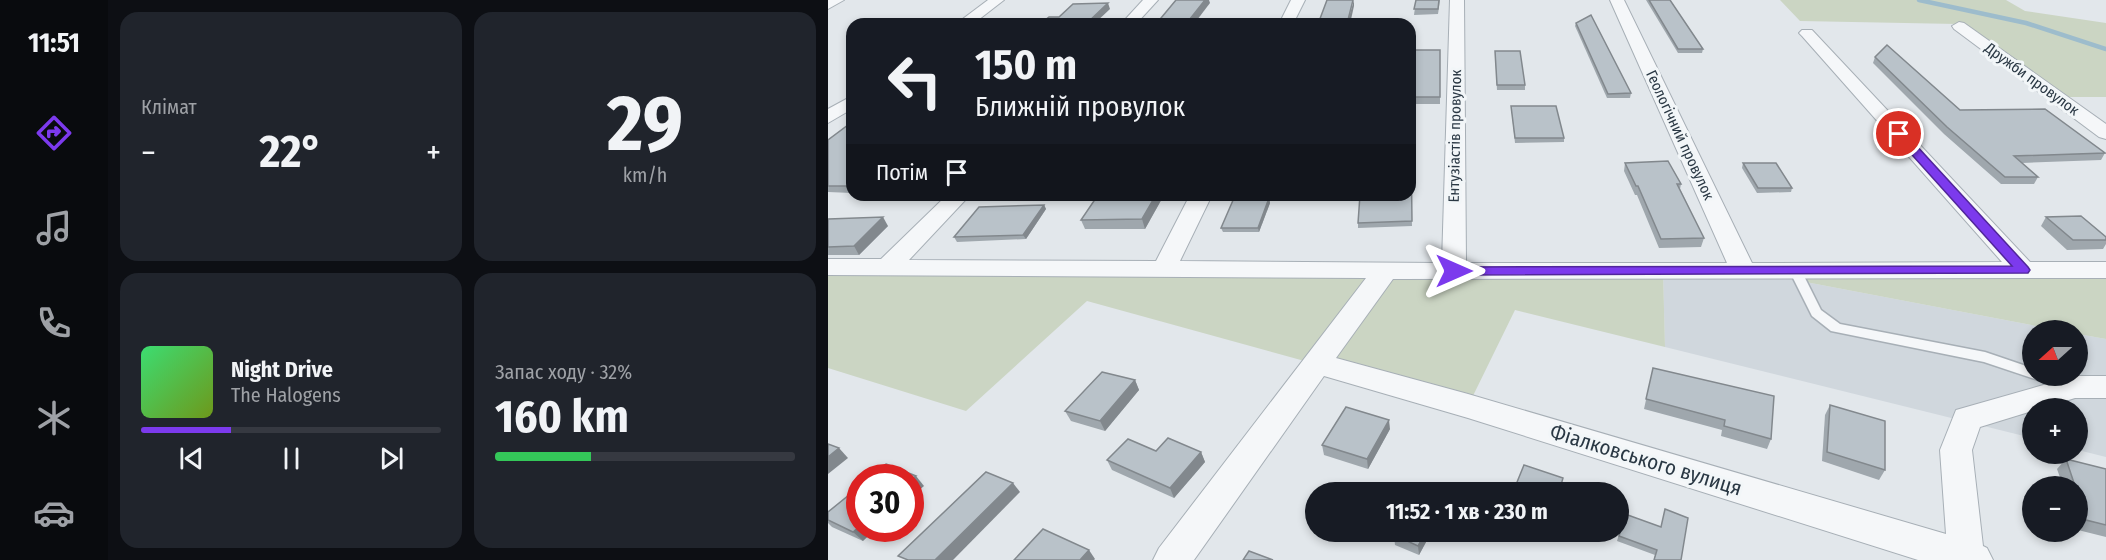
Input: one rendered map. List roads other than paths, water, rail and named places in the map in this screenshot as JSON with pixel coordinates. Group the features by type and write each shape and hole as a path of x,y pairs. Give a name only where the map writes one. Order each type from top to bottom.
{"street":[{"path":"828,5 837,0"},
{"path":"972,18 998,0"},
{"path":"1134,18 1151,0"},
{"path":"1289,18 1298,0"},
{"name":"Ентузіастів провулок","path":"1454,271 1456,0"},
{"name":"Геологічний провулок","path":"1617,0 1743,270"},
{"name":"Дружби провулок","path":"1959,26 2106,133"},
{"path":"1807,33 2023,270"},
{"path":"828,117 846,105"},
{"path":"888,267 953,201"},
{"path":"1164,269 1199,201"},
{"path":"828,267 1385,271 2106,270"},
{"path":"1172,560 1385,271"},
{"name":"Фіалковського вулиця","path":"1316,363 1468,405 1970,559"},
{"path":"1970,559 1956,450 1967,419 2090,387"}],"lane":[{"path":"1795,270 1816,313 1836,328 1985,357 2022,370"}],"waterway":[{"path":"1919,0 2026,23 2106,49"}]}
